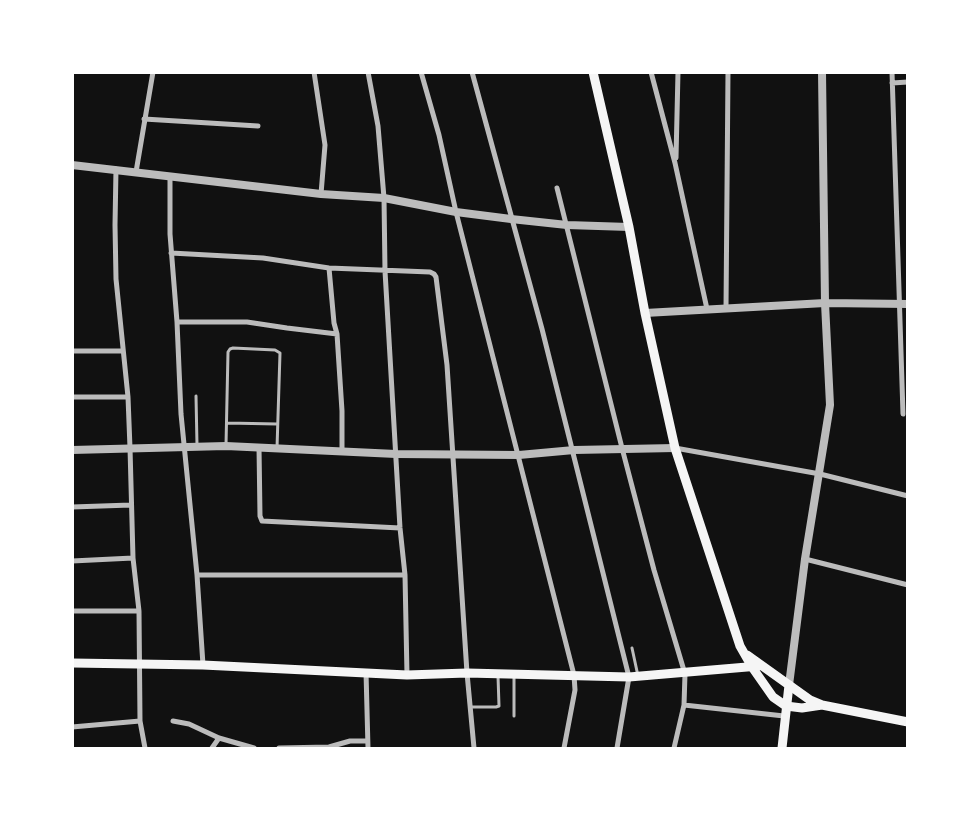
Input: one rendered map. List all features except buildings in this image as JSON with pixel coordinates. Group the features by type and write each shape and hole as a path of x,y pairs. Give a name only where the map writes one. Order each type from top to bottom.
{"main road":[{"path":"593,72 629,227 645,313 675,448 725,604 744,652 752,668 785,711"},
{"path":"744,652 788,686 810,700 822,705 908,722"},
{"path":"72,663 203,665 407,675 467,673 633,677 762,666"},
{"path":"782,748 788,686"},
{"path":"785,711 822,705"}],"street":[{"path":"136,172 153,72"},
{"path":"314,72 325,145 321,194"},
{"path":"368,72 378,126 384,198 385,271 400,528 405,575 407,675"},
{"path":"421,72 439,135 456,212 574,675 575,690 564,748"},
{"path":"472,72 542,329 633,677 617,748"},
{"path":"651,72 676,163 707,309"},
{"path":"676,163 678,72"},
{"path":"726,308 728,72"},
{"path":"788,686 805,559 830,405 825,303 822,72"},
{"path":"892,72 903,304 903,414"},
{"path":"892,83 908,82"},
{"path":"144,119 258,126"},
{"path":"72,165 321,194 384,198 456,212 511,220 567,225 629,227"},
{"path":"116,169 116,280 128,397 133,558 139,611 140,721 145,748"},
{"path":"170,177 169,214 181,406 197,575 203,665"},
{"path":"557,188 654,570 685,674 684,705 674,748"},
{"path":"171,253 263,258 329,268 430,272 436,277 447,365 467,673 474,748"},
{"path":"329,268 334,322 337,334 342,402 342,451"},
{"path":"645,313 825,303 903,304"},
{"path":"177,322 247,322 337,334"},
{"path":"72,350 122,352"},
{"path":"72,397 128,397"},
{"path":"72,450 226,446 396,454 518,454 622,448 675,448 820,474 908,496"},
{"path":"259,447 260,516 262,521 400,528"},
{"path":"72,507 131,505"},
{"path":"72,561 133,558"},
{"path":"805,559 908,585"},
{"path":"197,575 405,575"},
{"path":"72,611 139,611"},
{"path":"366,672 368,748"},
{"path":"684,705 785,711"},
{"path":"72,727 140,721"},
{"path":"173,721 189,724 219,738 254,748"},
{"path":"212,748 219,738"},
{"path":"279,748 329,747 350,741 367,741"}],"lane":[{"path":"226,446 228,352 233,348 275,350 280,353 277,424 278,448"},
{"path":"196,396 197,446"},
{"path":"227,423 277,424"},
{"path":"632,648 633,677"},
{"path":"471,708 496,708 500,706 498,674"},
{"path":"514,674 514,716"}]}
